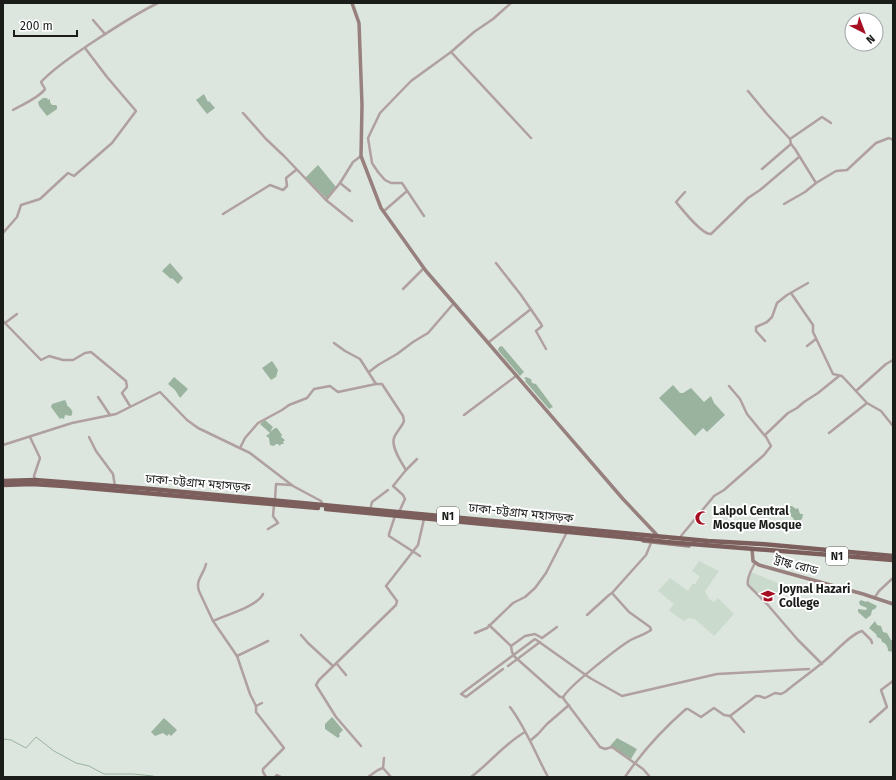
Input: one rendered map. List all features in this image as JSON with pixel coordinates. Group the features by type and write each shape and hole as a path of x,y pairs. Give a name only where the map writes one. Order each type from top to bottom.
{"highway":[{"name":"ঢাকা-চট্টগ্রাম মহাসড়ক","path":"3,481 35,480 114,486 474,521 567,532 631,536"},
{"name":"ঢাকা-চট্টগ্রাম মহাসড়ক","path":"3,485 32,484 64,486 274,502 370,510 424,519 474,521"},
{"name":"ঢাকা-চট্টগ্রাম মহাসড়ক","path":"480,522 631,536 666,542 739,545 781,549"},
{"name":"ঢাকা-চট্টগ্রাম মহাসড়ক","path":"739,545 752,549 789,549 893,556"},
{"name":"ঢাকা-চট্টগ্রাম মহাসড়ক","path":"789,549 893,560"}],"main road":[{"path":"352,3 359,23 362,105 361,156 383,212 424,268 489,342 516,376 656,534"},
{"path":"650,534 652,532 651,529"},
{"path":"631,536 656,534 681,536 703,543"},
{"path":"631,536 651,543 683,546 703,543"},
{"path":"752,549 753,561 755,563"},
{"name":"ট্রাঙ্ক রোড","path":"755,563 875,597 893,604"}],"street":[{"path":"39,87 41,82 64,62 105,34 147,8 158,3"},
{"path":"424,216 402,183 391,183 385,180 378,172 372,163 368,138 376,120 386,106 411,82 451,52 474,32 493,19 511,3"},
{"path":"93,20 105,34"},
{"path":"3,233 17,217 21,205 40,199 68,173 74,176 112,143 136,111 85,48"},
{"path":"451,52 531,138"},
{"path":"13,110 44,92 45,89 41,82"},
{"path":"748,91 790,139 791,144 816,183"},
{"path":"244,113 266,139 296,170 326,200 352,221"},
{"path":"790,139 822,117 831,123"},
{"path":"784,204 836,171 847,170 876,143 889,138 893,140"},
{"path":"762,169 791,144"},
{"path":"326,200 340,184 353,162 361,156"},
{"path":"685,192 676,202 706,234 711,234 748,198 800,157"},
{"path":"223,214 270,185 283,190 287,186 286,178 296,170"},
{"path":"340,184 350,191"},
{"path":"383,212 407,191"},
{"path":"496,263 522,295 541,324 542,326 536,331 546,349"},
{"path":"403,289 424,268"},
{"path":"765,341 756,331 756,327 767,322 772,317 777,304 787,295 808,283"},
{"path":"791,293 813,325 813,332 816,339 830,369 835,376 842,376 867,403 881,411 893,426"},
{"path":"369,372 428,333 454,303"},
{"path":"489,342 531,309"},
{"path":"17,314 4,322 41,360 49,356 63,360 73,360 85,353 91,352 126,381 127,387 122,393 130,406"},
{"path":"807,346 816,339"},
{"path":"334,343 360,359 376,384"},
{"path":"856,391 886,364 893,360"},
{"path":"464,415 516,376"},
{"path":"765,436 788,413 818,393 839,376"},
{"path":"240,448 248,434 258,423 289,405 307,398 314,389 330,386 338,392 380,384 384,386 403,416 404,421 394,437 392,444 398,459 406,470"},
{"path":"681,536 714,496 723,491 764,455 771,446 747,414 740,399 729,386"},
{"path":"3,445 72,423 116,414 160,392 187,420 198,428 250,453 291,485 321,501 323,506"},
{"path":"98,397 110,415"},
{"path":"829,433 867,403"},
{"path":"30,436 40,458 34,476 35,480"},
{"path":"89,437 96,451 113,474 114,486"},
{"path":"417,459 393,486 403,494 405,499 389,534 420,556"},
{"path":"268,529 278,523 273,516 276,484 291,485"},
{"path":"370,510 372,502 388,490"},
{"path":"361,746 336,717 316,687 320,680 396,605 397,601 386,586 418,545 424,519"},
{"path":"475,633 487,628 513,603 525,597 539,584 567,532"},
{"path":"587,615 612,593 646,555 651,543"},
{"path":"755,563 749,575 748,585 822,664"},
{"path":"206,564 205,570 199,578 197,587 213,621 237,656 250,694 256,706 256,712 284,748 263,769 266,777"},
{"path":"875,597 879,591 893,578"},
{"path":"564,697 567,691 628,642 651,630 650,627 628,612 612,593"},
{"path":"213,621 254,604 263,594"},
{"path":"489,625 511,646 512,652 517,658 560,697 564,697 597,745 602,749 612,747 643,769 650,777"},
{"path":"511,646 525,636 535,634 542,638 557,627"},
{"path":"625,777 634,763 669,723 686,709 701,717 714,708 724,716 730,716 756,696 765,698 775,693 781,694 785,692 822,664 839,647 858,632 862,631 872,643"},
{"path":"301,635 334,666"},
{"path":"503,669 466,697 461,694 535,639 598,683 622,696 718,674 809,669"},
{"path":"237,656 268,641"},
{"path":"508,666 540,642"},
{"path":"337,664 346,674"},
{"path":"870,722 887,707 881,690 893,681"},
{"path":"256,706 262,703"},
{"path":"531,740 569,705"},
{"path":"510,707 520,720 525,732 531,740 548,777"},
{"path":"730,716 744,732"},
{"path":"471,777 483,768 515,738 525,732"},
{"path":"384,758 383,768 391,777"},
{"path":"368,777 383,768"},
{"path":"275,777 277,775 281,777"}],"shaded area":[{"path":"204,94 208,102 209,101 215,108 207,114 196,100"},
{"path":"43,98 47,98 48,100 50,99 52,105 57,106 57,109 47,116 39,106 38,102"},
{"path":"318,165 336,187 327,199 305,178"},
{"path":"170,263 183,278 178,284 162,271"},
{"path":"502,346 524,372 520,376 498,350 499,347"},
{"path":"272,361 278,370 276,377 271,380 262,368"},
{"path":"174,377 188,389 180,398 175,390 168,384"},
{"path":"526,377 531,379 532,383 536,384 553,407 549,409 525,381 526,380 524,378"},
{"path":"673,385 680,393 683,393 691,388 704,402 711,396 714,403 725,415 707,432 703,428 695,436 659,398"},
{"path":"65,400 72,413 71,416 65,415 64,419 60,419 51,407 52,404"},
{"path":"265,420 273,427 270,432 277,428 282,435 281,437 285,440 283,442 284,444 281,444 280,446 278,444 274,446 270,445 269,438 266,436 270,433 260,424"},
{"path":"790,506 796,509 798,508 800,514 803,514 802,519 795,524 792,522 794,519 790,515 787,517 783,512 791,509 789,507"},
{"path":"699,561 719,571 705,591 709,599 714,602 718,598 734,614 714,636 695,619 689,618 684,621 675,615 669,610 674,604 658,591 670,578 688,591 692,584 695,584 699,578 699,576 692,571"},
{"name":"Joynal Hazari College","path":"751,572 785,586 769,604 750,587 748,583"},
{"path":"861,600 877,606 872,610 871,615 866,619 858,612 858,609 866,610 867,608 860,605 859,602"},
{"path":"875,621 877,625 881,626 883,632 887,633 893,641 893,652 888,651 886,644 882,642 881,639 877,637 876,634 869,628"},
{"path":"332,717 343,730 339,734 340,736 338,738 325,729 325,724"},
{"path":"164,718 177,730 171,736 169,734 167,736 163,733 155,736 151,732"},
{"path":"617,738 637,749 631,759 610,746"}],"waterway":[{"path":"3,739 11,740 26,748 36,737 54,751 76,763 89,766 104,774 133,774 155,777"}],"place":[{"name":"Lalpol Central Mosque Mosque","path":"702,518"},
{"name":"Joynal Hazari College","path":"768,596"}]}
